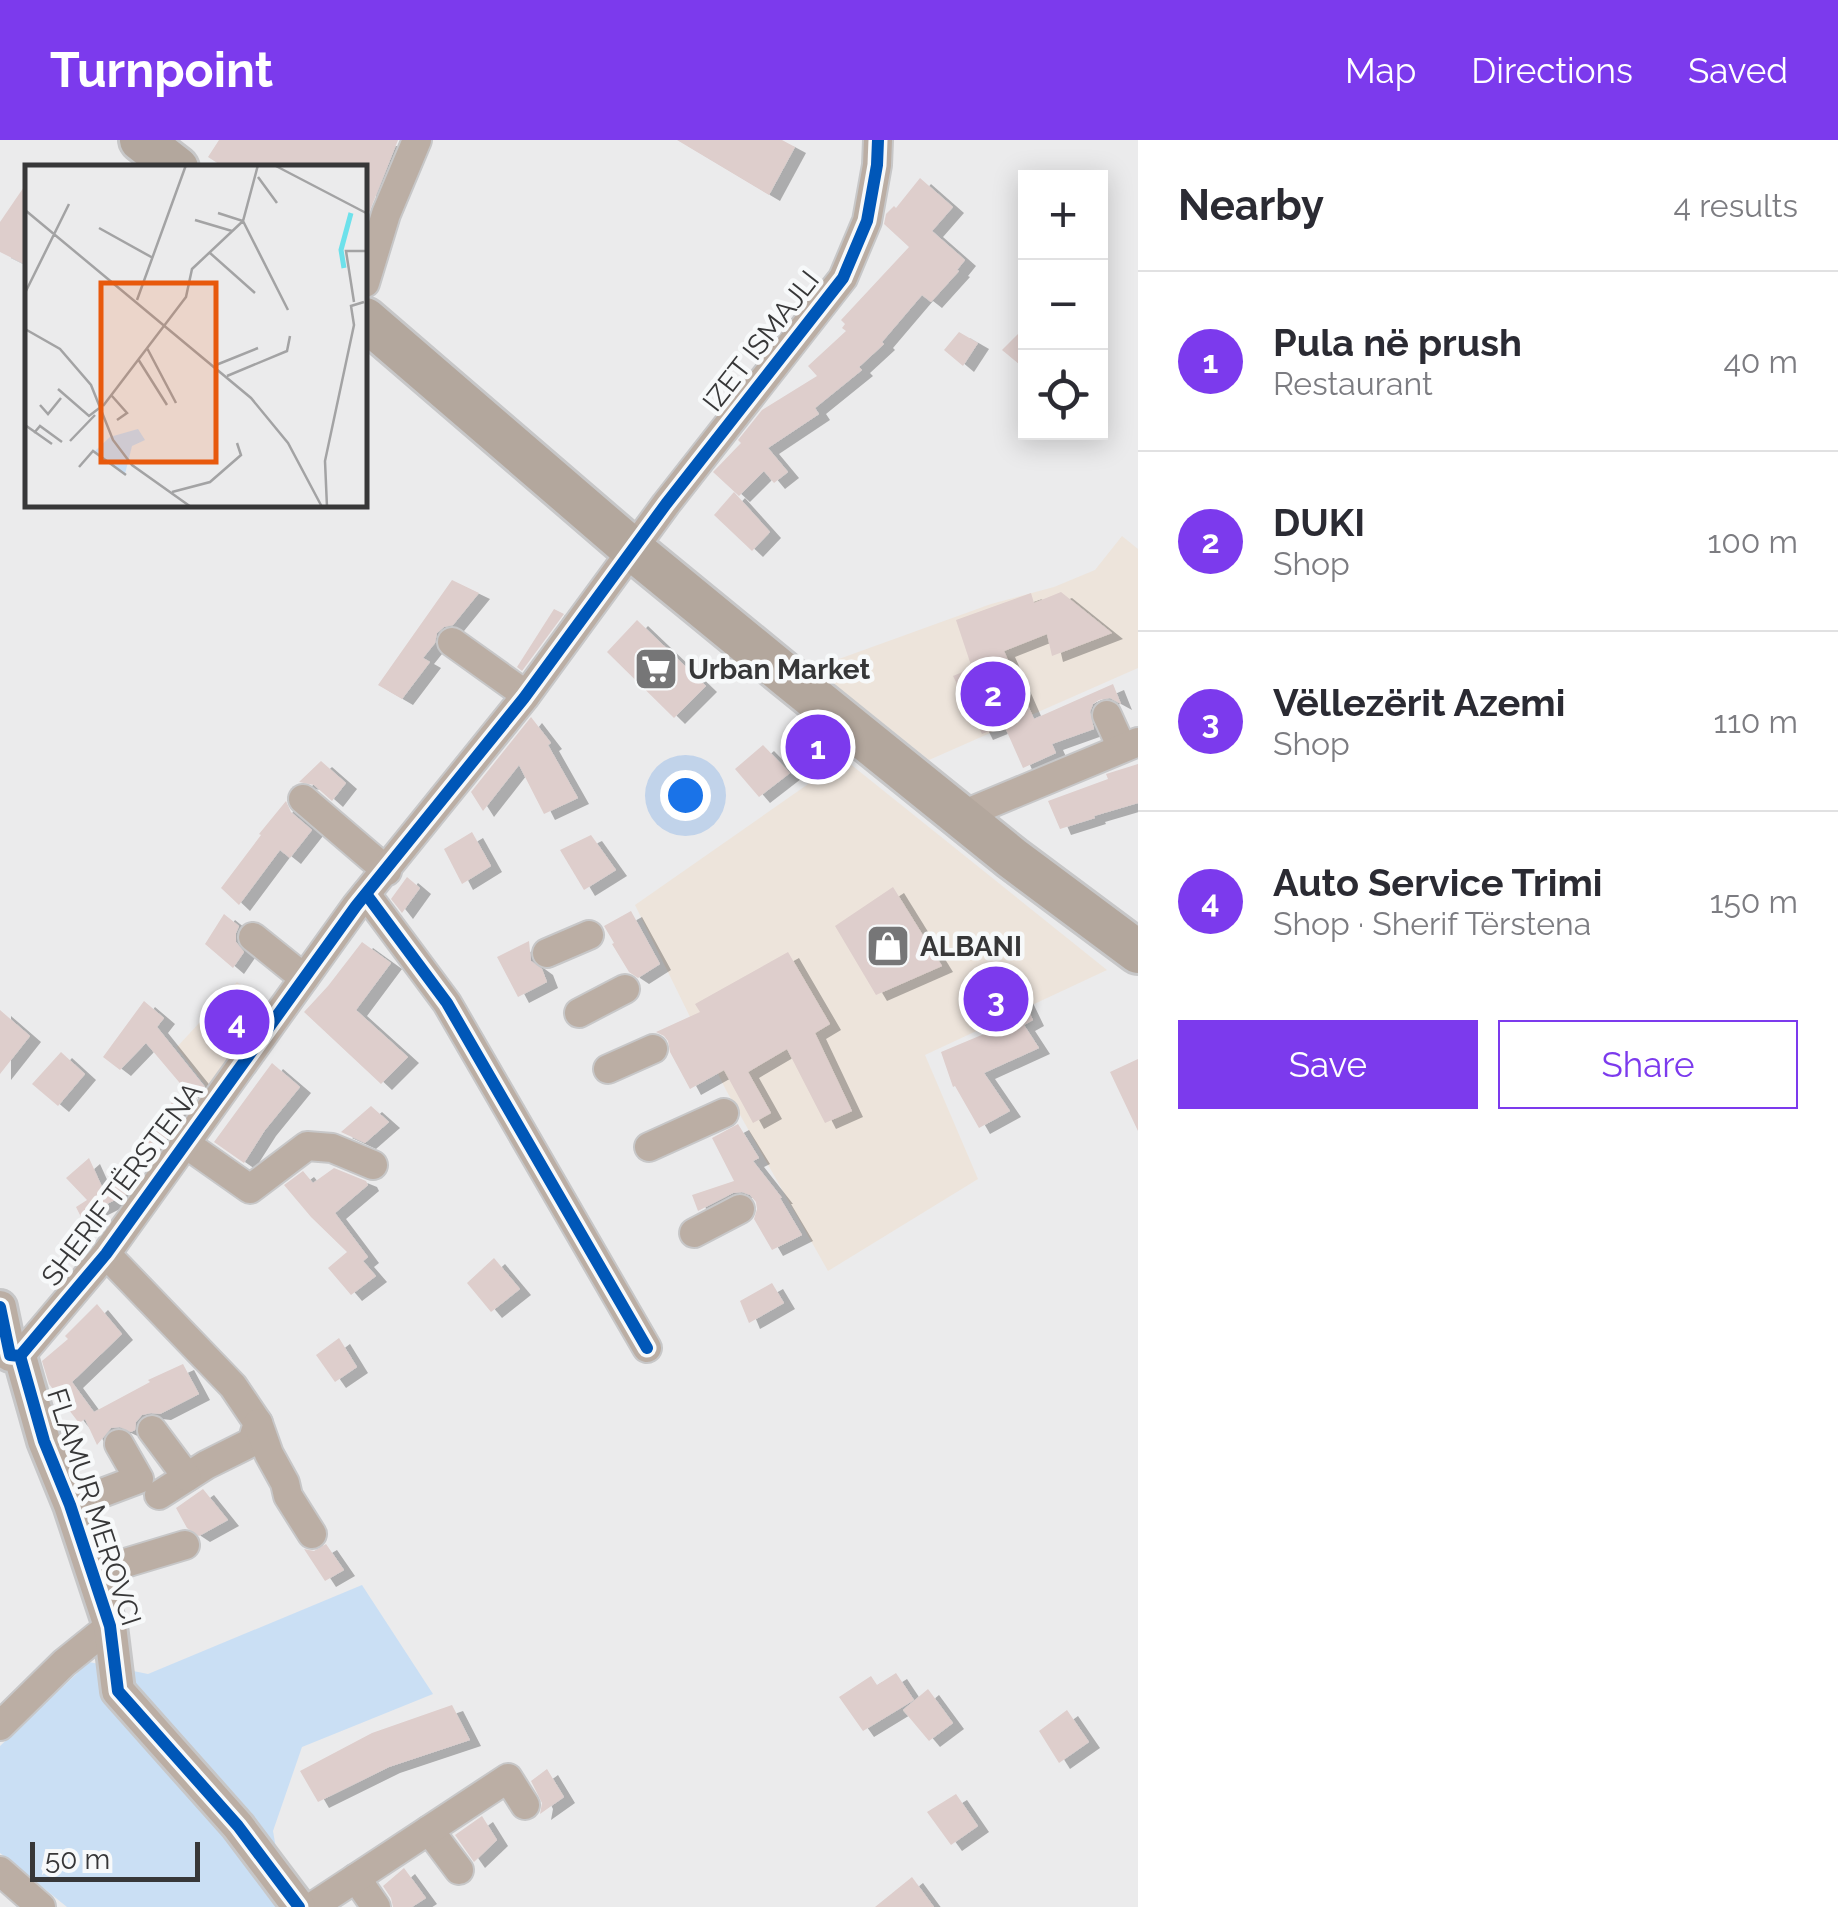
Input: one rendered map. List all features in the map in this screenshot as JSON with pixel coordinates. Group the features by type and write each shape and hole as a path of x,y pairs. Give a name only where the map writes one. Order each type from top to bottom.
{"main road":[{"path":"141,140 173,165"},
{"path":"368,322 632,550 1012,858 1138,951"}],"street":[{"path":"368,274 386,214 417,140"},
{"name":"IZET ISMAJLI","path":"632,550 843,278 867,221 878,140"},
{"name":"SHERIF TËRSTENA","path":"10,1362 106,1254 366,894 526,696 632,550"},
{"path":"452,642 526,696"},
{"path":"960,816 1130,745 1107,715"},
{"path":"303,800 386,870"},
{"path":"366,894 447,1003 648,1348"},
{"path":"547,952 589,935"},
{"path":"253,937 304,978"},
{"path":"579,1014 625,989"},
{"path":"608,1069 653,1049"},
{"path":"649,1147 724,1113"},
{"name":"SHERIF TËRSTENA","path":"186,1144 250,1189 306,1146 332,1148 374,1165"},
{"path":"694,1232 740,1208"},
{"name":"SHERIF TËRSTENA","path":"106,1254 233,1386 258,1422 288,1496 312,1534"},
{"name":"FLAMUR MEROVCI","path":"0,1307 10,1362 70,1505 110,1626 118,1690 238,1826 299,1907"},
{"path":"159,1495 252,1442 258,1422"},
{"path":"152,1430 187,1477"},
{"path":"70,1505 138,1479 119,1444"},
{"path":"92,1574 185,1545"},
{"name":"FLAMUR MEROVCI","path":"0,1726 64,1663 110,1626"},
{"path":"312,1907 508,1778 525,1806"},
{"path":"430,1830 459,1870"},
{"path":"0,1870 41,1907"},
{"path":"356,1878 376,1907"}],"shaded area":[{"path":"1122,536 1138,549 1138,668 929,760 814,668 1095,570"},
{"path":"844,759 1107,970 925,1055 978,1179 828,1271 726,1090 635,905"},
{"path":"237,982 275,1010 211,1093 177,1047"},
{"path":"362,1585 433,1694 302,1747 273,1831 286,1907 67,1907 0,1853 0,1746 89,1662 148,1674"}],"building":[{"path":"219,140 398,140 368,215 368,165 220,165 208,157"},
{"path":"677,140 782,140 795,147 769,195"},
{"path":"920,178 953,207 932,231 965,260 959,271 931,302 922,295 884,344 859,367 862,370 815,408 819,414 768,448 788,472 774,483 764,471 739,496 713,472 741,443 738,440 762,410 817,376 808,366 846,331 841,320 909,247 884,224 886,214 896,208"},
{"path":"25,185 25,264 0,252 0,222"},
{"path":"959,332 978,343 963,366 944,350"},
{"path":"1018,334 1018,363 1002,350"},
{"path":"734,492 770,532 752,551 714,515"},
{"path":"452,580 479,593 453,625 437,633 435,643 423,658 430,662 402,699 378,685"},
{"path":"1061,592 1112,633 1052,656 1047,634 1004,651 1034,719 1113,684 1121,704 1110,698 1099,700 1090,712 1094,729 1052,744 1056,753 1023,768 1004,725 982,734 953,676 972,668 956,620 1031,593 1034,603"},
{"path":"554,609 564,614 522,671 517,667"},
{"name":"Urban Market","path":"637,620 706,686 674,718 607,652"},
{"path":"531,717 551,743 548,745 578,798 544,814 519,765 483,811 471,792"},
{"path":"763,745 790,773 759,797 735,769"},
{"path":"321,761 346,783 332,801 314,785 299,782"},
{"path":"1138,764 1138,803 1060,829 1048,801"},
{"path":"286,801 291,812 312,830 290,858 280,850 239,905 221,888"},
{"path":"472,832 491,866 462,884 444,849"},
{"path":"591,835 616,870 584,890 560,850"},
{"path":"407,877 420,888 402,913 391,899"},
{"name":"ALBANI","path":"893,887 942,966 876,995 835,926"},
{"path":"631,911 660,964 638,978 629,972 604,926"},
{"path":"224,914 239,926 236,942 244,952 233,968 205,944"},
{"path":"529,941 531,961 542,969 547,982 518,997 497,957"},
{"path":"362,942 391,963 356,1010 408,1057 381,1084 304,1012"},
{"path":"788,952 830,1024 815,1033 852,1111 825,1123 787,1049 748,1072 771,1113 753,1123 724,1070 690,1089 668,1041 656,1032 700,1012 695,1004"},
{"path":"1010,972 1033,1020 1024,1025 1039,1048 984,1073 1010,1111 979,1128 953,1087 941,1052 984,1034 967,992"},
{"path":"231,996 254,1013 239,1031 218,1013"},
{"path":"144,1001 164,1018 157,1027 205,1087 195,1101 146,1043 120,1070 103,1057"},
{"path":"0,1010 30,1036 0,1074"},
{"path":"61,1052 85,1074 58,1106 32,1084"},
{"path":"1138,1059 1138,1131 1110,1072"},
{"path":"272,1063 300,1087 244,1163 214,1142"},
{"path":"172,1102 186,1111 148,1166 136,1157"},
{"path":"371,1106 389,1122 365,1143 341,1132"},
{"path":"738,1124 759,1158 753,1161 782,1198 802,1235 772,1250 754,1219 756,1202 750,1195 733,1193 698,1211 692,1195 734,1181 712,1138"},
{"path":"89,1158 103,1189 131,1170 134,1184 127,1194 81,1217 76,1207 87,1200 66,1178"},
{"path":"334,1168 368,1185 335,1213 368,1257 363,1261 376,1276 351,1295 328,1268 347,1252 284,1185 303,1171 313,1183"},
{"path":"494,1258 520,1289 491,1312 467,1283"},
{"path":"772,1283 784,1303 749,1323 740,1301"},
{"path":"97,1304 122,1334 72,1382 94,1412 183,1364 199,1394 160,1414 142,1415 131,1432 111,1428 97,1445 85,1419 79,1423 49,1384 42,1361 68,1339 65,1336"},
{"path":"339,1338 357,1367 335,1382 316,1355"},
{"path":"203,1489 228,1520 199,1536 187,1528 176,1508"},
{"path":"326,1544 344,1570 325,1581 304,1549 314,1551"},
{"path":"896,1673 914,1700 863,1731 839,1697 871,1676 877,1685"},
{"path":"928,1689 953,1723 929,1741 903,1710"},
{"path":"452,1705 470,1740 389,1767 318,1802 300,1771 372,1733"},
{"path":"1067,1710 1089,1742 1059,1763 1039,1731"},
{"path":"547,1769 564,1797 540,1814 542,1803 531,1781"},
{"path":"956,1794 978,1826 951,1845 927,1812"},
{"path":"482,1816 497,1840 474,1862 455,1835"},
{"path":"404,1868 426,1898 412,1907 393,1907 383,1886"},
{"path":"912,1877 934,1907 875,1907"}],"cycle path":[{"path":"20,1356 106,1254 356,906 524,698 666,504 843,278 867,221 878,140"},
{"path":"366,894 447,1003 647,1348"},
{"path":"0,1307 10,1355 20,1356 44,1441 110,1626 118,1691 238,1826 299,1907"}],"place":[{"name":"Urban Market","path":"656,669"},
{"name":"DUKI","path":"993,694"},
{"name":"Pula në prush","path":"818,747"},
{"name":"ALBANI","path":"888,946"},
{"name":"Vëllezërit Azemi","path":"996,999"},
{"name":"Auto Service Trimi","path":"237,1022"}]}
